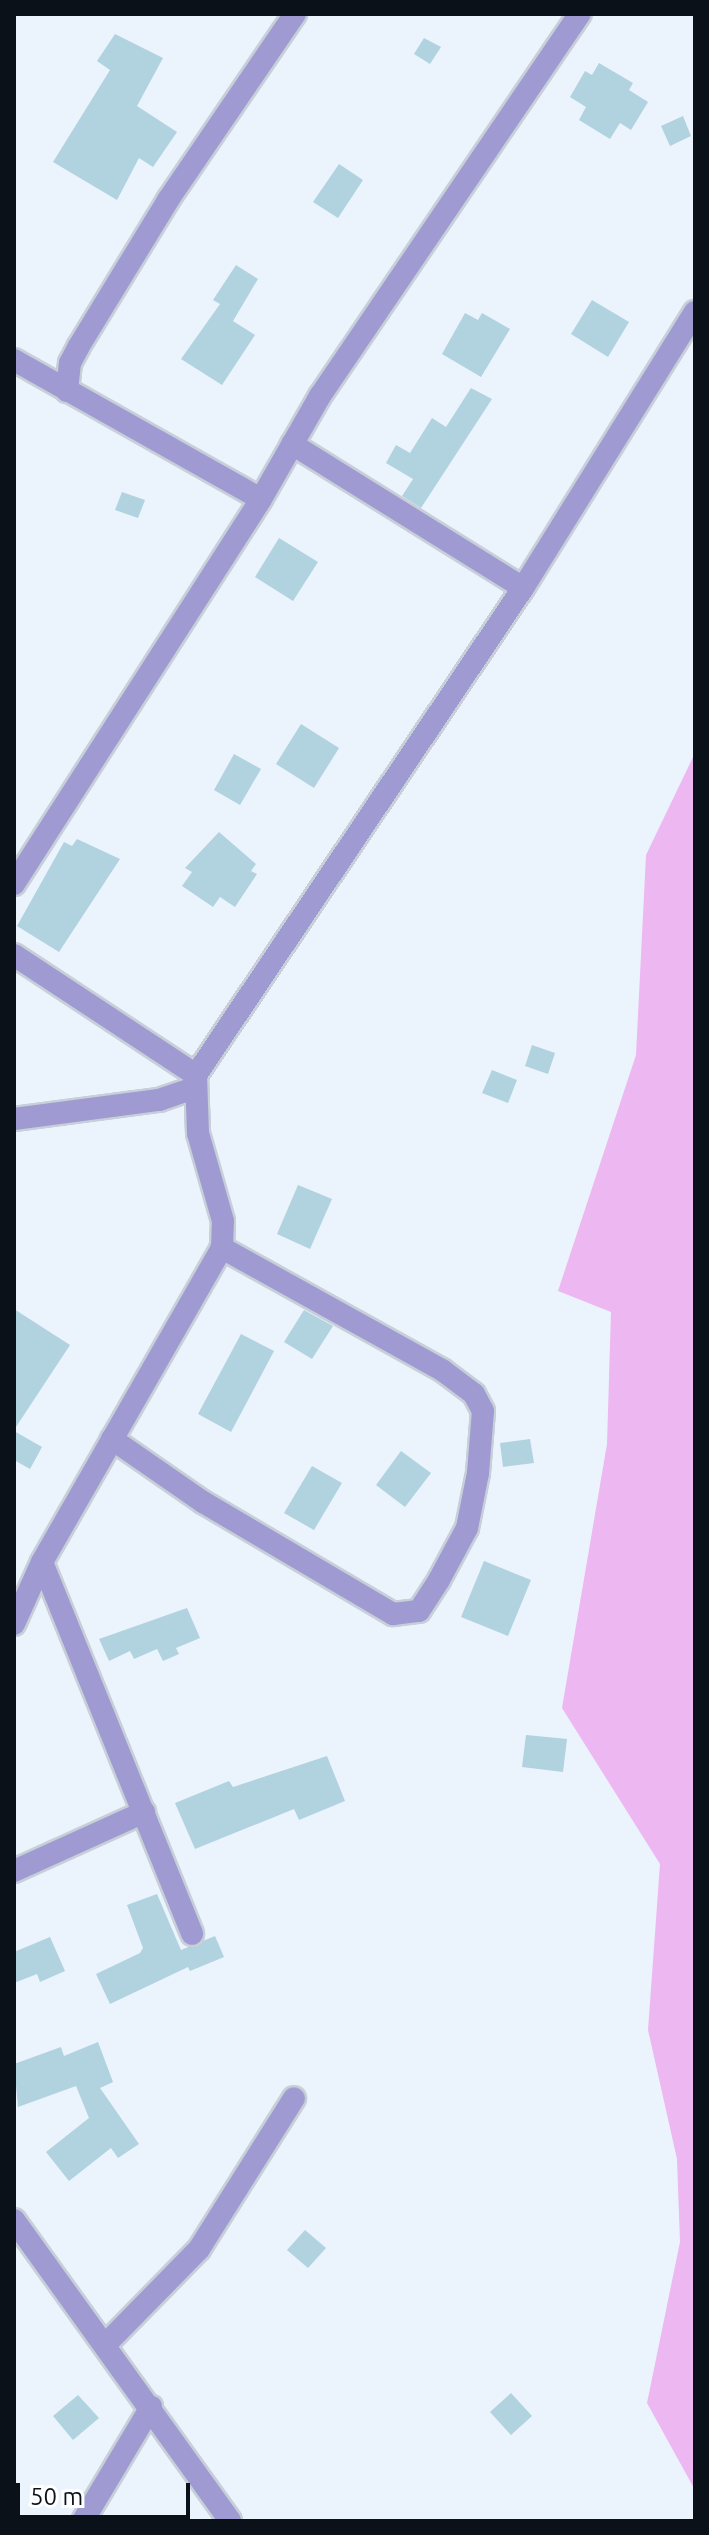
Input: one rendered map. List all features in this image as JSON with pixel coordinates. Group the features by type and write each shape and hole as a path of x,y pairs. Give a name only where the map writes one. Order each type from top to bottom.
{"street":[{"path":"67,391 70,363 79,346 168,200 295,14"},
{"path":"14,884 261,499 292,444 580,14"},
{"path":"14,1119 159,1100 196,1081 523,588 695,312"},
{"path":"14,360 261,499"},
{"path":"292,444 523,588"},
{"path":"14,955 196,1081"},
{"path":"14,1624 42,1562 222,1248 223,1221 198,1133 196,1081"},
{"path":"112,1439 203,1502 393,1614 419,1611 439,1580 467,1528 478,1473 483,1411 474,1394 442,1370 222,1248"},
{"path":"42,1562 192,1934"},
{"path":"14,1871 144,1812"},
{"path":"107,2343 199,2249 294,2098"},
{"path":"14,2220 107,2343 230,2521"},
{"path":"83,2521 151,2407"}],"shaded area":[{"path":"695,753 695,2490 647,2403 680,2242 677,2159 648,2030 660,1864 562,1708 607,1444 611,1312 558,1291 636,1055 646,855"}],"building":[{"path":"115,34 163,58 137,106 177,132 153,167 139,158 117,200 53,162 110,70 97,61"},
{"path":"424,38 441,47 430,64 414,54"},
{"path":"599,63 633,83 629,90 648,102 631,130 620,123 610,139 579,120 586,107 570,97 585,71 592,75"},
{"path":"683,116 691,136 670,146 661,126"},
{"path":"339,164 363,180 338,218 313,202"},
{"path":"236,265 258,279 233,321 255,335 222,385 181,359 220,304 213,300"},
{"path":"592,300 629,322 608,357 571,334"},
{"path":"465,313 478,320 482,313 510,329 481,377 442,354"},
{"path":"471,388 492,399 421,508 402,496 413,479 386,463 396,445 410,453 432,418 446,427"},
{"path":"122,492 145,500 138,518 115,510"},
{"path":"279,538 318,562 293,601 255,577"},
{"path":"301,724 339,748 314,788 276,764"},
{"path":"234,754 261,769 240,805 214,790"},
{"path":"219,832 256,864 251,871 257,874 235,907 220,897 213,907 182,886 192,872 185,868"},
{"path":"77,839 120,859 59,952 17,926 64,842 72,846"},
{"path":"532,1045 555,1053 548,1074 525,1066"},
{"path":"492,1070 517,1080 508,1103 482,1093"},
{"path":"298,1185 332,1199 310,1249 277,1234"},
{"path":"14,1309 70,1345 14,1430"},
{"path":"304,1310 333,1326 312,1359 284,1342"},
{"path":"241,1334 274,1351 231,1432 198,1414"},
{"path":"14,1431 42,1447 30,1469 14,1460"},
{"path":"530,1439 534,1463 503,1467 500,1443"},
{"path":"401,1451 431,1473 405,1507 376,1485"},
{"path":"312,1466 342,1483 314,1530 284,1513"},
{"path":"484,1561 531,1580 508,1636 461,1617"},
{"path":"187,1608 200,1638 176,1648 179,1654 163,1661 157,1649 134,1659 130,1651 109,1661 99,1639"},
{"path":"526,1735 567,1739 563,1772 522,1767"},
{"path":"327,1756 345,1801 299,1820 294,1809 195,1849 175,1803 229,1781 233,1787"},
{"path":"157,1894 181,1950 215,1936 224,1957 190,1971 188,1967 110,2004 96,1974 140,1953 143,1948 127,1905"},
{"path":"50,1937 65,1971 40,1982 37,1974 14,1983 14,1952"},
{"path":"98,2042 113,2082 100,2088 139,2144 118,2158 111,2148 69,2181 46,2152 89,2118 76,2086 18,2107 14,2064 61,2047 64,2056"},
{"path":"305,2230 326,2248 308,2268 287,2250"},
{"path":"511,2393 532,2416 511,2435 490,2412"},
{"path":"78,2395 99,2418 73,2440 53,2416"}]}
